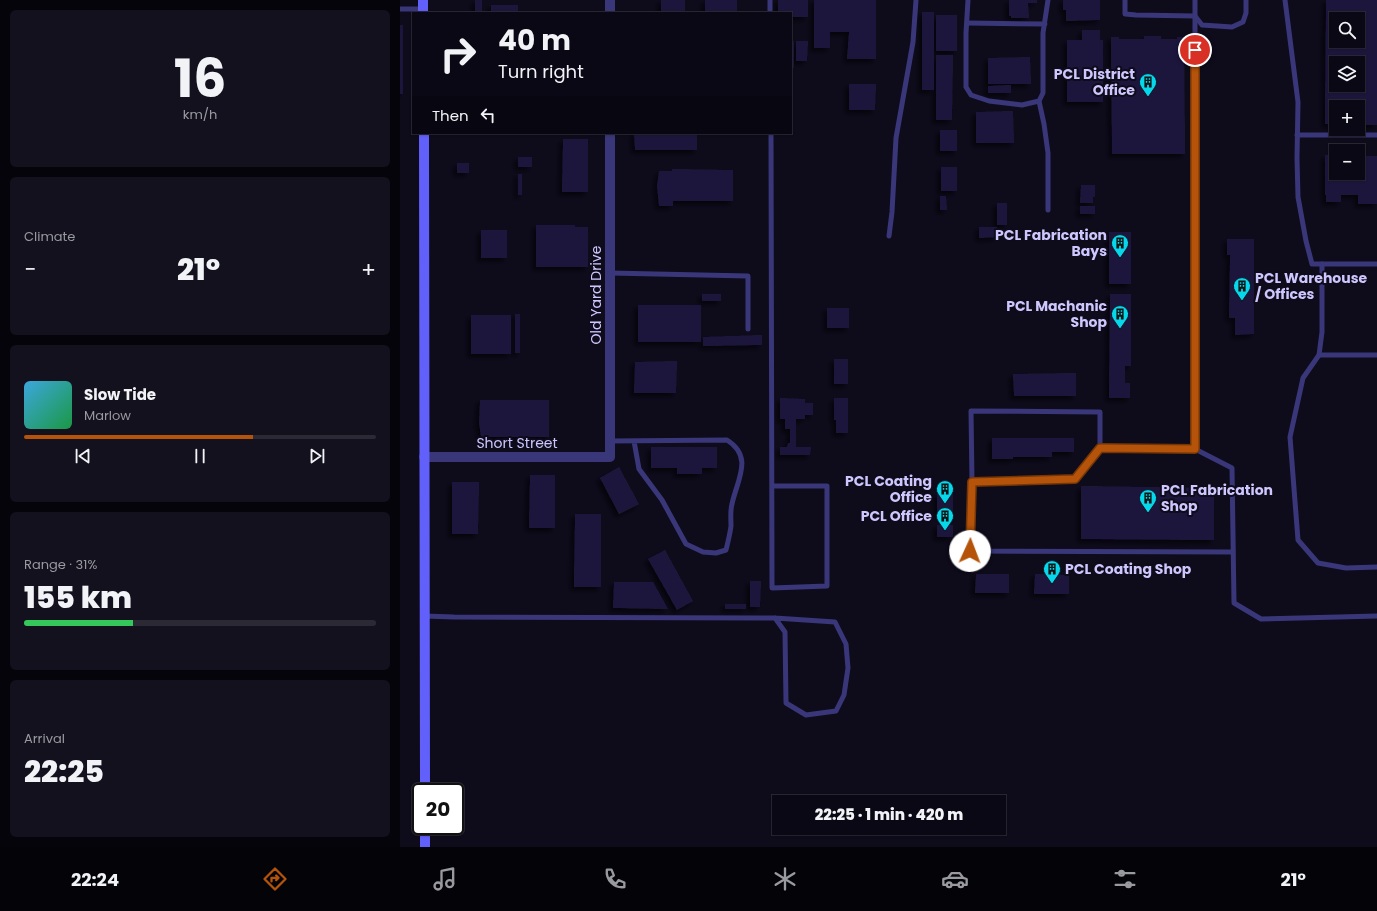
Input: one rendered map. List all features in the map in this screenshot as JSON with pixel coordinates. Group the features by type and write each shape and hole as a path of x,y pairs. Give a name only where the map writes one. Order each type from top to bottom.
{"street":[{"path":"610,0 610,12"},
{"path":"424,134 424,783"},
{"name":"Old Yard Drive","path":"610,134 610,457"},
{"name":"Short Street","path":"424,457 610,457"},
{"path":"425,835 425,847"}],"lane":[{"path":"770,0 770,12"},
{"path":"889,236 892,212 896,138 913,42 916,0"},
{"path":"968,0 966,87 971,95 989,102 1022,105 1039,101"},
{"path":"1048,0 1044,33 1043,93 1039,101 1048,153 1048,210"},
{"path":"1125,0 1125,14 1195,16"},
{"path":"1195,0 1195,449"},
{"path":"1195,16 1202,25 1232,27 1243,22 1246,13 1246,0"},
{"path":"1285,0 1298,102 1298,197 1312,264 1377,264"},
{"path":"400,9 424,7"},
{"path":"967,23 1045,24"},
{"path":"771,134 772,588 827,586 827,486 772,486"},
{"path":"1297,136 1377,136"},
{"path":"1322,264 1322,332 1318,355 1303,378 1290,437 1298,540 1318,563 1346,568 1377,567"},
{"path":"610,273 748,276 748,329"},
{"path":"1318,355 1377,355"},
{"path":"972,482 1075,479 1100,448 1100,412 971,411 972,482 970,551 1234,552"},
{"path":"610,441 727,440 737,446 741,456 742,469 732,505 731,528 726,550 716,553 703,552 686,544 662,500 639,469 634,441"},
{"path":"1100,448 1195,449 1232,468 1234,603 1261,619 1377,616"},
{"path":"424,616 775,618 835,622 846,644 848,668 844,695 836,711 806,715 786,703 785,632 775,618"}],"building":[{"path":"475,0 482,0 482,11 475,11"},
{"path":"661,0 685,0 685,12 661,12"},
{"path":"705,0 737,0 737,12 705,12"},
{"path":"778,0 808,0 808,17 792,17 792,12 778,12"},
{"path":"814,0 876,0 876,59 847,59 849,32 830,32 830,48 814,48"},
{"path":"1009,0 1037,0 1037,3 1028,3 1029,18 1011,18 1011,16 1009,16"},
{"path":"1063,0 1100,0 1100,20 1066,21 1066,10 1063,10"},
{"path":"1326,0 1377,0 1377,125 1365,125 1365,100 1329,100 1329,124 1325,124"},
{"path":"491,5 518,5 518,12 491,12"},
{"path":"922,12 934,12 934,90 922,90"},
{"path":"936,15 957,15 957,51 936,51"},
{"path":"400,25 403,25 403,94 400,94"},
{"path":"1082,30 1100,30 1100,40 1103,40 1103,102 1067,102 1067,40 1082,40"},
{"name":"PCL District Office","path":"1144,36 1161,36 1161,39 1177,39 1177,37 1184,37 1185,154 1112,154 1111,37 1119,37 1119,39 1144,39"},
{"path":"792,41 794,41 794,68 792,68"},
{"path":"796,41 808,41 807,61 796,61"},
{"path":"936,55 953,55 952,120 936,120"},
{"path":"1030,57 1031,84 988,84 988,58"},
{"path":"849,84 876,84 875,110 849,110"},
{"path":"1011,85 1011,93 988,93 988,86"},
{"path":"1013,111 1014,143 976,143 976,112"},
{"path":"940,130 957,130 957,151 940,151"},
{"path":"634,134 697,134 697,150 635,150"},
{"path":"563,139 588,139 588,192 562,192"},
{"path":"1325,155 1329,155 1329,180 1365,180 1365,156 1377,156 1377,204 1358,204 1358,195 1341,195 1341,202 1326,202"},
{"path":"518,157 532,157 532,167 518,167"},
{"path":"457,163 469,163 469,173 457,173"},
{"path":"941,167 957,167 957,191 941,191"},
{"path":"672,169 733,170 733,201 673,201 673,206 659,206 657,186 659,171 672,171"},
{"path":"518,174 522,174 522,195 518,195"},
{"path":"1081,185 1095,185 1095,197 1093,197 1093,203 1080,203"},
{"path":"940,196 946,196 947,210 940,210"},
{"path":"997,203 1007,203 1007,225 997,225"},
{"path":"1080,206 1095,206 1095,214 1080,214"},
{"path":"536,225 575,225 575,227 588,227 588,267 536,267"},
{"path":"979,227 997,227 997,237 979,238"},
{"path":"481,230 507,230 507,258 481,258"},
{"name":"PCL Fabrication Bays","path":"1109,232 1131,232 1131,284 1109,284"},
{"name":"PCL Warehouse / Offices","path":"1227,239 1254,239 1254,334 1235,335 1235,318 1229,318 1230,255 1227,255"},
{"path":"702,294 721,294 721,301 702,301"},
{"name":"PCL Machanic Shop","path":"1110,294 1131,294 1131,366 1125,366 1125,383 1130,383 1130,398 1109,398"},
{"path":"638,305 701,305 701,342 638,342"},
{"path":"827,308 849,308 849,319 827,319"},
{"path":"515,314 520,314 520,353 515,353"},
{"path":"471,315 511,315 511,354 471,354"},
{"path":"827,319 849,319 849,328 827,328"},
{"path":"762,335 762,345 703,346 703,337"},
{"path":"834,359 848,359 848,384 834,384"},
{"path":"677,361 676,393 634,393 635,362"},
{"path":"1076,373 1076,396 1014,396 1013,374"},
{"path":"780,398 805,399 805,403 813,403 813,415 805,415 805,419 796,419 796,447 811,447 810,455 780,455 780,447 787,447 788,443 790,443 790,429 785,429 785,419 780,419"},
{"path":"834,398 848,398 848,433 836,433 836,420 834,420"},
{"path":"480,400 549,400 549,437 481,437 479,423"},
{"path":"992,438 1074,438 1074,452 1052,452 1052,457 1013,457 1013,459 992,459"},
{"path":"651,447 717,447 717,468 702,468 702,474 677,474 677,468 651,468"},
{"path":"619,467 639,504 619,514 600,478"},
{"path":"530,475 555,475 555,528 529,528"},
{"path":"452,482 479,482 478,534 452,534"},
{"name":"PCL Fabrication Shop","path":"1081,486 1214,488 1214,540 1081,539"},
{"name":"PCL Coating Office","path":"937,493 953,493 953,515 937,515"},
{"path":"575,514 601,514 601,587 574,587"},
{"name":"PCL Office","path":"937,525 953,525 953,537 937,537"},
{"path":"665,550 693,601 677,610 648,559"},
{"path":"976,574 1009,574 1009,593 975,593"},
{"name":"PCL Coating Shop","path":"1035,574 1069,575 1069,594 1034,594"},
{"path":"750,581 761,581 760,607 750,607"},
{"path":"614,582 653,582 668,609 613,608"},
{"path":"725,604 746,604 746,609 725,609"}],"place":[{"name":"PCL District Office","path":"1148,97"},
{"name":"PCL Fabrication Bays","path":"1120,258"},
{"name":"PCL Warehouse / Offices","path":"1242,301"},
{"name":"PCL Machanic Shop","path":"1120,329"},
{"name":"PCL Coating Office","path":"945,504"},
{"name":"PCL Fabrication Shop","path":"1148,513"},
{"name":"PCL Office","path":"945,531"},
{"name":"PCL Coating Shop","path":"1052,584"}],"route":[{"path":"970,551 972,482 1075,479 1100,448 1195,449 1195,50"}]}
